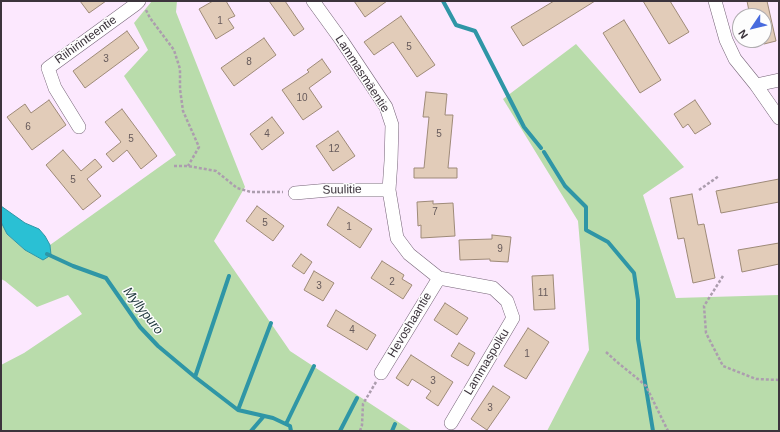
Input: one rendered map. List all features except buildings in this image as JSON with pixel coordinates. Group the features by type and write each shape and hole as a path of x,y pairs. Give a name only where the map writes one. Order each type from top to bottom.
{"street":[{"name":"Lammasmäentie","path":"313,1 386,107 392,125 389,190 398,238 409,254 439,278"},
{"path":"715,1 726,40 735,59 756,85 779,118"},
{"name":"Riihirinteentie","path":"79,127 55,88 48,68 136,4 141,4"},
{"path":"756,85 779,80"},
{"name":"Suulitie","path":"295,193 329,190 389,190"},
{"name":"Hevoshaantie","path":"381,373 439,278"},
{"name":"Lammaspolku","path":"439,278 493,288 507,301 512,318 451,423"}],"path":[{"path":"141,4 174,50 180,70 180,89 183,111 199,147 188,166"},
{"path":"174,166 188,166 216,171 237,188 251,192 295,193"},
{"path":"699,190 719,176"},
{"path":"723,276 704,306 706,333 723,366 756,379 779,380"},
{"path":"606,352 646,386 668,431"},
{"path":"360,431 362,425 363,404 381,373"}],"green space":[{"path":"152,1 177,1 176,12 245,187 214,241 290,351 412,431 1,431 1,365 24,353 82,314 68,295 37,307 1,279 1,222 7,234 25,250 43,260 51,250 50,245 176,155 124,76 148,50 134,23"},
{"path":"576,44 684,167 643,195 676,298 779,295 779,431 547,431 589,350 578,221 503,99"}],"water":[{"path":"1,206 25,223 39,229 50,245 51,255 43,260 25,250 7,234 1,222"}],"waterway":[{"path":"443,1 456,25 475,31 524,127 541,148"},
{"path":"544,152 565,186 586,207 586,230 608,242 634,273 638,300 638,339 653,431"},
{"name":"Myllypuro","path":"47,254 73,266 106,278 140,327 158,346 195,377 238,410 273,418 290,426 291,431"},
{"path":"195,377 229,276"},
{"path":"238,410 271,323"},
{"path":"286,424 314,366"},
{"path":"340,431 357,398"},
{"path":"251,431 264,416"},
{"path":"392,431 395,424"}]}
